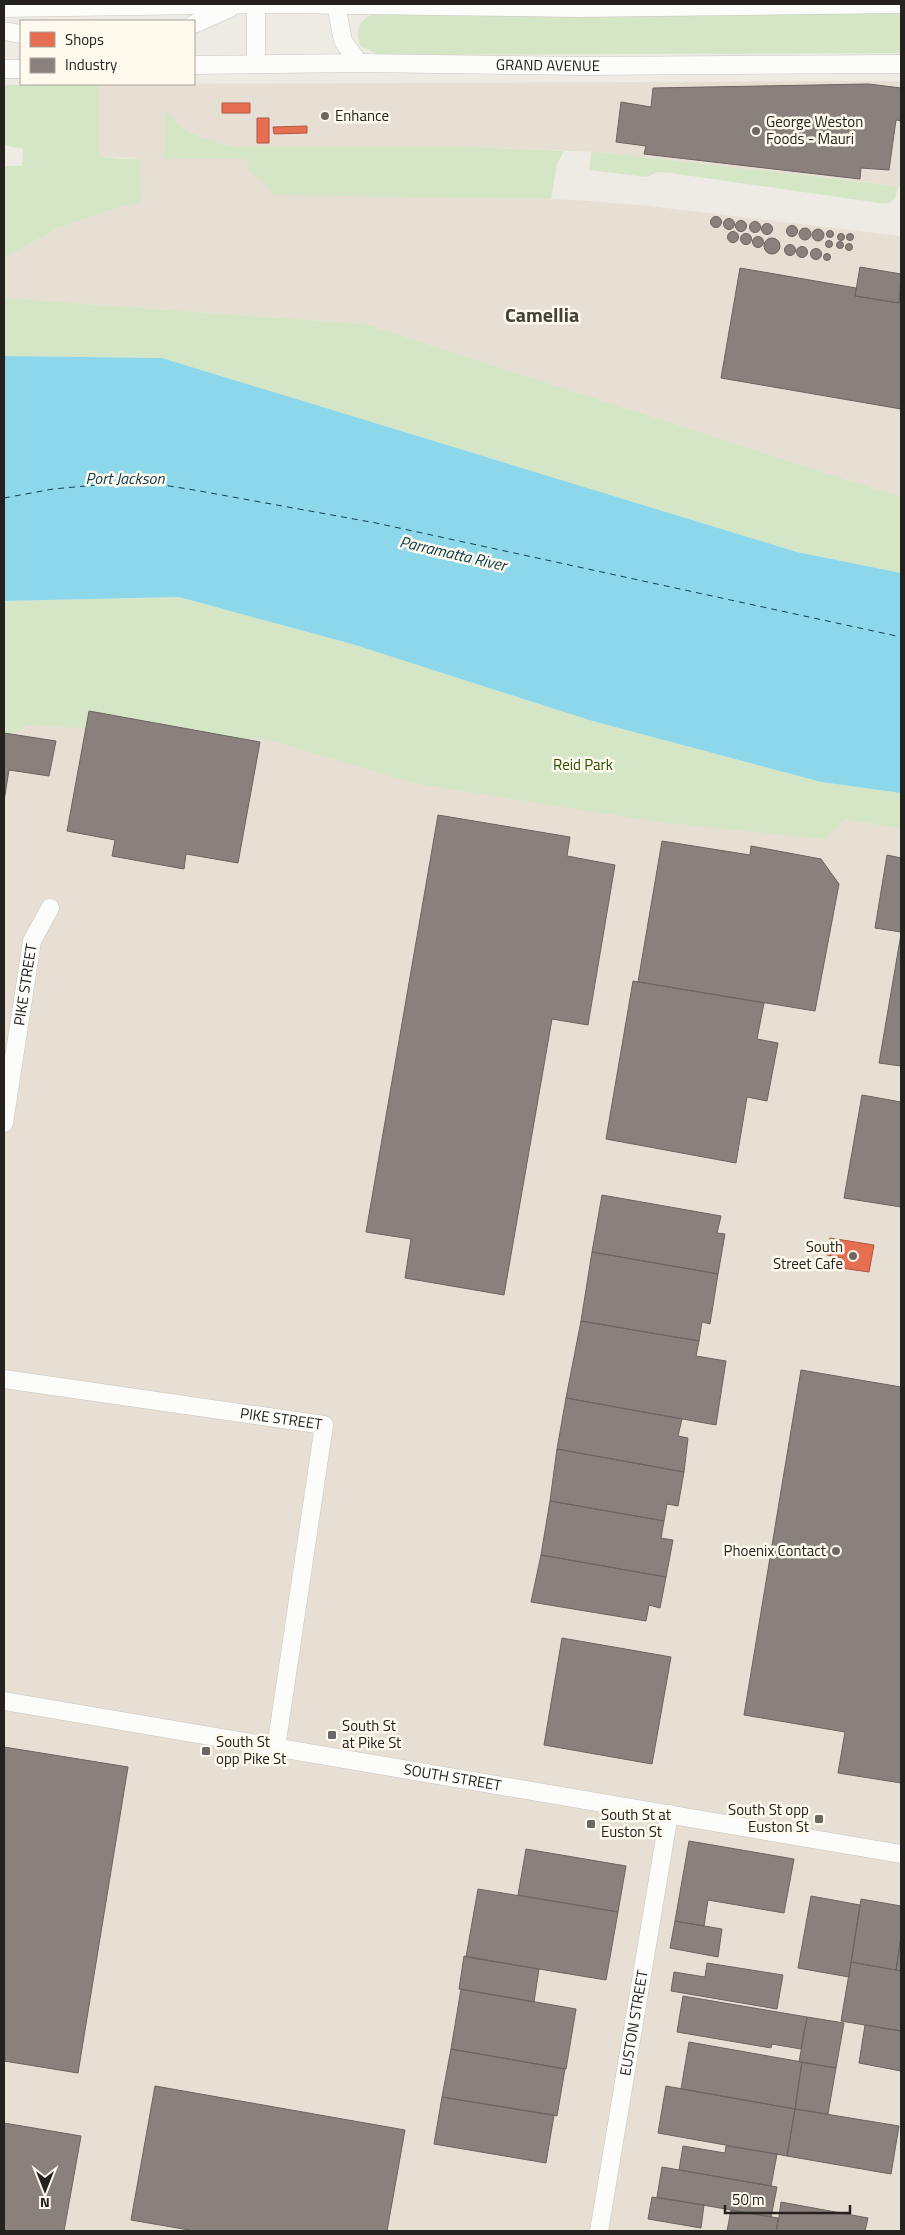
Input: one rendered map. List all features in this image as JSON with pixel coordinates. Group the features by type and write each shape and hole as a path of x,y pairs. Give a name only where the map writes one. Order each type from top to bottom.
{"street":[{"path":"4,8 87,14 237,5 578,8 901,4"},
{"path":"195,24 237,5"},
{"path":"256,5 256,64"},
{"path":"336,5 343,41 359,63"},
{"path":"4,31 20,34"},
{"name":"GRAND AVENUE","path":"195,65 359,63 583,66 901,64"},
{"path":"4,69 20,68"},
{"name":"PIKE STREET","path":"4,1123 32,941 50,908"},
{"name":"PIKE STREET","path":"4,1379 324,1424 276,1748"},
{"name":"SOUTH STREET","path":"4,1701 901,1854"},
{"name":"EUSTON STREET","path":"599,2231 669,1814"}],"shaded area":[{"path":"901,81 901,186 598,152 473,147 232,147 191,133 180,126 167,112 165,113 164,159 248,159 248,171 265,183 469,197 576,200 649,206 901,236 901,497 365,324 4,298 4,258 58,228 123,206 140,203 140,159 99,156 99,85"},
{"path":"30,725 267,739 844,819 901,829 901,2231 4,2231 4,738"}],"green space":[{"path":"901,12 901,53 378,55 361,46 358,36 360,24 371,15"},
{"path":"4,85 99,85 99,156 140,159 141,203 123,206 58,228 4,258 4,166 22,166 23,149 4,145"},
{"path":"165,112 168,112 180,126 191,133 232,147 473,147 564,151 557,164 551,199 273,195 265,183 248,171 247,159 164,159"},
{"path":"591,152 898,186 895,198 886,204 671,173 658,172 646,177 589,170"},
{"path":"4,298 365,324 901,497 901,573 797,552 162,358 4,356"},
{"name":"Reid Park","path":"179,597 352,644 589,720 821,782 901,793 901,829 844,819 826,839 658,822 418,784 269,740 30,725 4,738 4,601"}],"water":[{"name":"Port Jackson","path":"4,356 162,358 797,552 901,573 901,793 821,782 589,720 352,644 179,597 4,601"}],"building: Shops":[{"path":"222,103 250,103 250,113 222,113"},
{"path":"257,118 269,118 269,143 257,143"},
{"path":"307,126 307,133 274,134 273,127"},
{"name":"South Street Cafe","path":"830,1238 874,1245 869,1272 841,1268 843,1258 827,1255"}],"building: Industry":[{"name":"George Weston Foods - Mauri","path":"869,84 901,88 901,121 896,120 889,170 861,168 860,179 644,154 646,146 616,142 621,102 651,107 653,88"},
{"path":"714,217 718,217 721,222 720,226 714,227 711,224 711,220"},
{"path":"727,219 731,219 734,224 733,228 727,229 724,226 724,222"},
{"path":"739,221 743,221 746,226 745,230 739,231 736,228 736,224"},
{"path":"753,222 757,222 760,227 759,231 753,232 750,229 750,225"},
{"path":"765,224 769,224 772,229 771,233 765,234 762,231 762,227"},
{"path":"790,226 794,226 797,231 796,235 790,236 787,233 787,229"},
{"path":"803,228 807,228 811,234 807,240 803,240 799,236 799,232"},
{"path":"816,229 820,229 824,235 820,241 816,241 812,237 812,233"},
{"path":"830,230 834,234 830,238 826,234"},
{"path":"731,232 735,232 738,237 737,241 731,242 728,239 728,235"},
{"path":"841,233 845,237 841,241 837,237"},
{"path":"850,233 854,237 850,241 846,237"},
{"path":"744,234 748,234 751,239 750,243 744,244 741,241 741,237"},
{"path":"756,237 760,237 763,242 762,246 756,247 753,244 753,240"},
{"path":"772,238 780,246 772,254 764,246"},
{"path":"829,240 833,244 829,248 825,244"},
{"path":"840,241 844,245 840,249 836,245"},
{"path":"849,243 853,247 849,251 845,247"},
{"path":"788,245 792,245 795,250 794,254 788,255 785,252 785,248"},
{"path":"800,247 804,247 807,252 806,256 800,257 797,254 797,250"},
{"path":"814,249 818,249 821,254 820,258 814,259 811,256 811,252"},
{"path":"827,253 831,257 827,261 823,257"},
{"path":"860,267 901,274 899,303 855,296"},
{"path":"740,268 856,288 855,296 899,303 901,289 901,409 721,378"},
{"path":"89,711 260,742 238,863 186,854 184,869 112,856 115,840 67,831"},
{"path":"4,733 56,741 49,776 9,770 4,801"},
{"path":"438,815 570,837 567,856 615,865 588,1025 552,1019 504,1295 405,1278 411,1239 366,1232"},
{"path":"662,841 750,855 751,846 821,859 839,884 815,1011 638,982"},
{"path":"887,855 901,858 901,932 875,928"},
{"path":"901,934 901,1066 879,1063"},
{"path":"633,981 764,1003 757,1039 778,1043 767,1101 747,1097 736,1163 606,1139"},
{"path":"862,1095 901,1102 901,1207 844,1198"},
{"path":"602,1195 721,1216 717,1233 725,1234 718,1274 592,1252"},
{"path":"592,1252 718,1274 710,1324 702,1322 699,1341 581,1321"},
{"path":"581,1321 699,1341 696,1356 726,1361 716,1425 566,1398"},
{"name":"Phoenix Contact","path":"801,1370 901,1387 901,1783 838,1773 845,1732 744,1715"},
{"path":"566,1398 682,1419 678,1436 688,1438 684,1472 557,1449"},
{"path":"557,1449 684,1472 678,1506 667,1504 664,1521 550,1501"},
{"path":"550,1501 664,1521 661,1538 673,1540 666,1577 541,1555"},
{"path":"541,1555 666,1577 660,1608 649,1605 646,1621 531,1602"},
{"path":"562,1638 671,1657 652,1764 544,1745"},
{"path":"4,1747 128,1767 78,2073 4,2061"},
{"path":"689,1841 794,1859 784,1913 708,1900 704,1926 675,1921"},
{"path":"526,1849 626,1866 618,1912 518,1895"},
{"path":"478,1889 618,1912 606,1980 466,1957"},
{"path":"811,1896 860,1905 849,1977 798,1968"},
{"path":"861,1899 901,1906 901,1937 896,1970 851,1962"},
{"path":"675,1921 722,1929 718,1957 670,1948"},
{"path":"901,1937 901,1971 896,1970"},
{"path":"464,1956 539,1969 534,2002 459,1989"},
{"path":"851,1962 901,1971 901,2031 841,2021"},
{"path":"707,1963 783,1975 777,2009 671,1991 674,1972 705,1977"},
{"path":"461,1989 576,2009 566,2069 451,2049"},
{"path":"683,1996 807,2017 801,2049 772,2044 771,2048 677,2032"},
{"path":"807,2017 844,2023 836,2068 799,2062"},
{"path":"865,2025 901,2031 901,2071 859,2063"},
{"path":"689,2042 802,2062 795,2109 681,2089"},
{"path":"451,2049 565,2069 557,2116 442,2097"},
{"path":"802,2062 836,2068 828,2114 795,2109"},
{"path":"155,2086 405,2130 387,2231 195,2231 131,2220"},
{"path":"666,2086 795,2109 787,2156 658,2133"},
{"path":"442,2097 554,2115 546,2163 434,2144"},
{"path":"795,2109 899,2126 891,2174 787,2156"},
{"path":"4,2123 81,2136 64,2231 4,2231"},
{"path":"683,2146 725,2153 726,2146 777,2154 771,2186 679,2170"},
{"path":"662,2167 777,2187 771,2217 657,2197"},
{"path":"652,2197 704,2205 701,2228 648,2219"},
{"path":"781,2202 868,2218 865,2231 777,2231"},
{"path":"731,2210 778,2218 776,2231 727,2231"}],"ferry route":[{"path":"4,498 53,489 107,484 151,483 376,523 901,637"}],"place":[{"name":"Enhance","path":"325,116"},
{"name":"George Weston Foods - Mauri","path":"756,131"},
{"name":"South Street Cafe","path":"853,1256"},
{"name":"Phoenix Contact","path":"836,1551"},
{"name":"South St at Pike St","path":"332,1735"},
{"name":"South St opp Pike St","path":"206,1751"},
{"name":"South St opp Euston St","path":"819,1819"},
{"name":"South St at Euston St","path":"591,1824"}],"district":[{"name":"Camellia","path":"542,315"}],"water label":[{"name":"Parramatta River","path":"453,553"}]}
